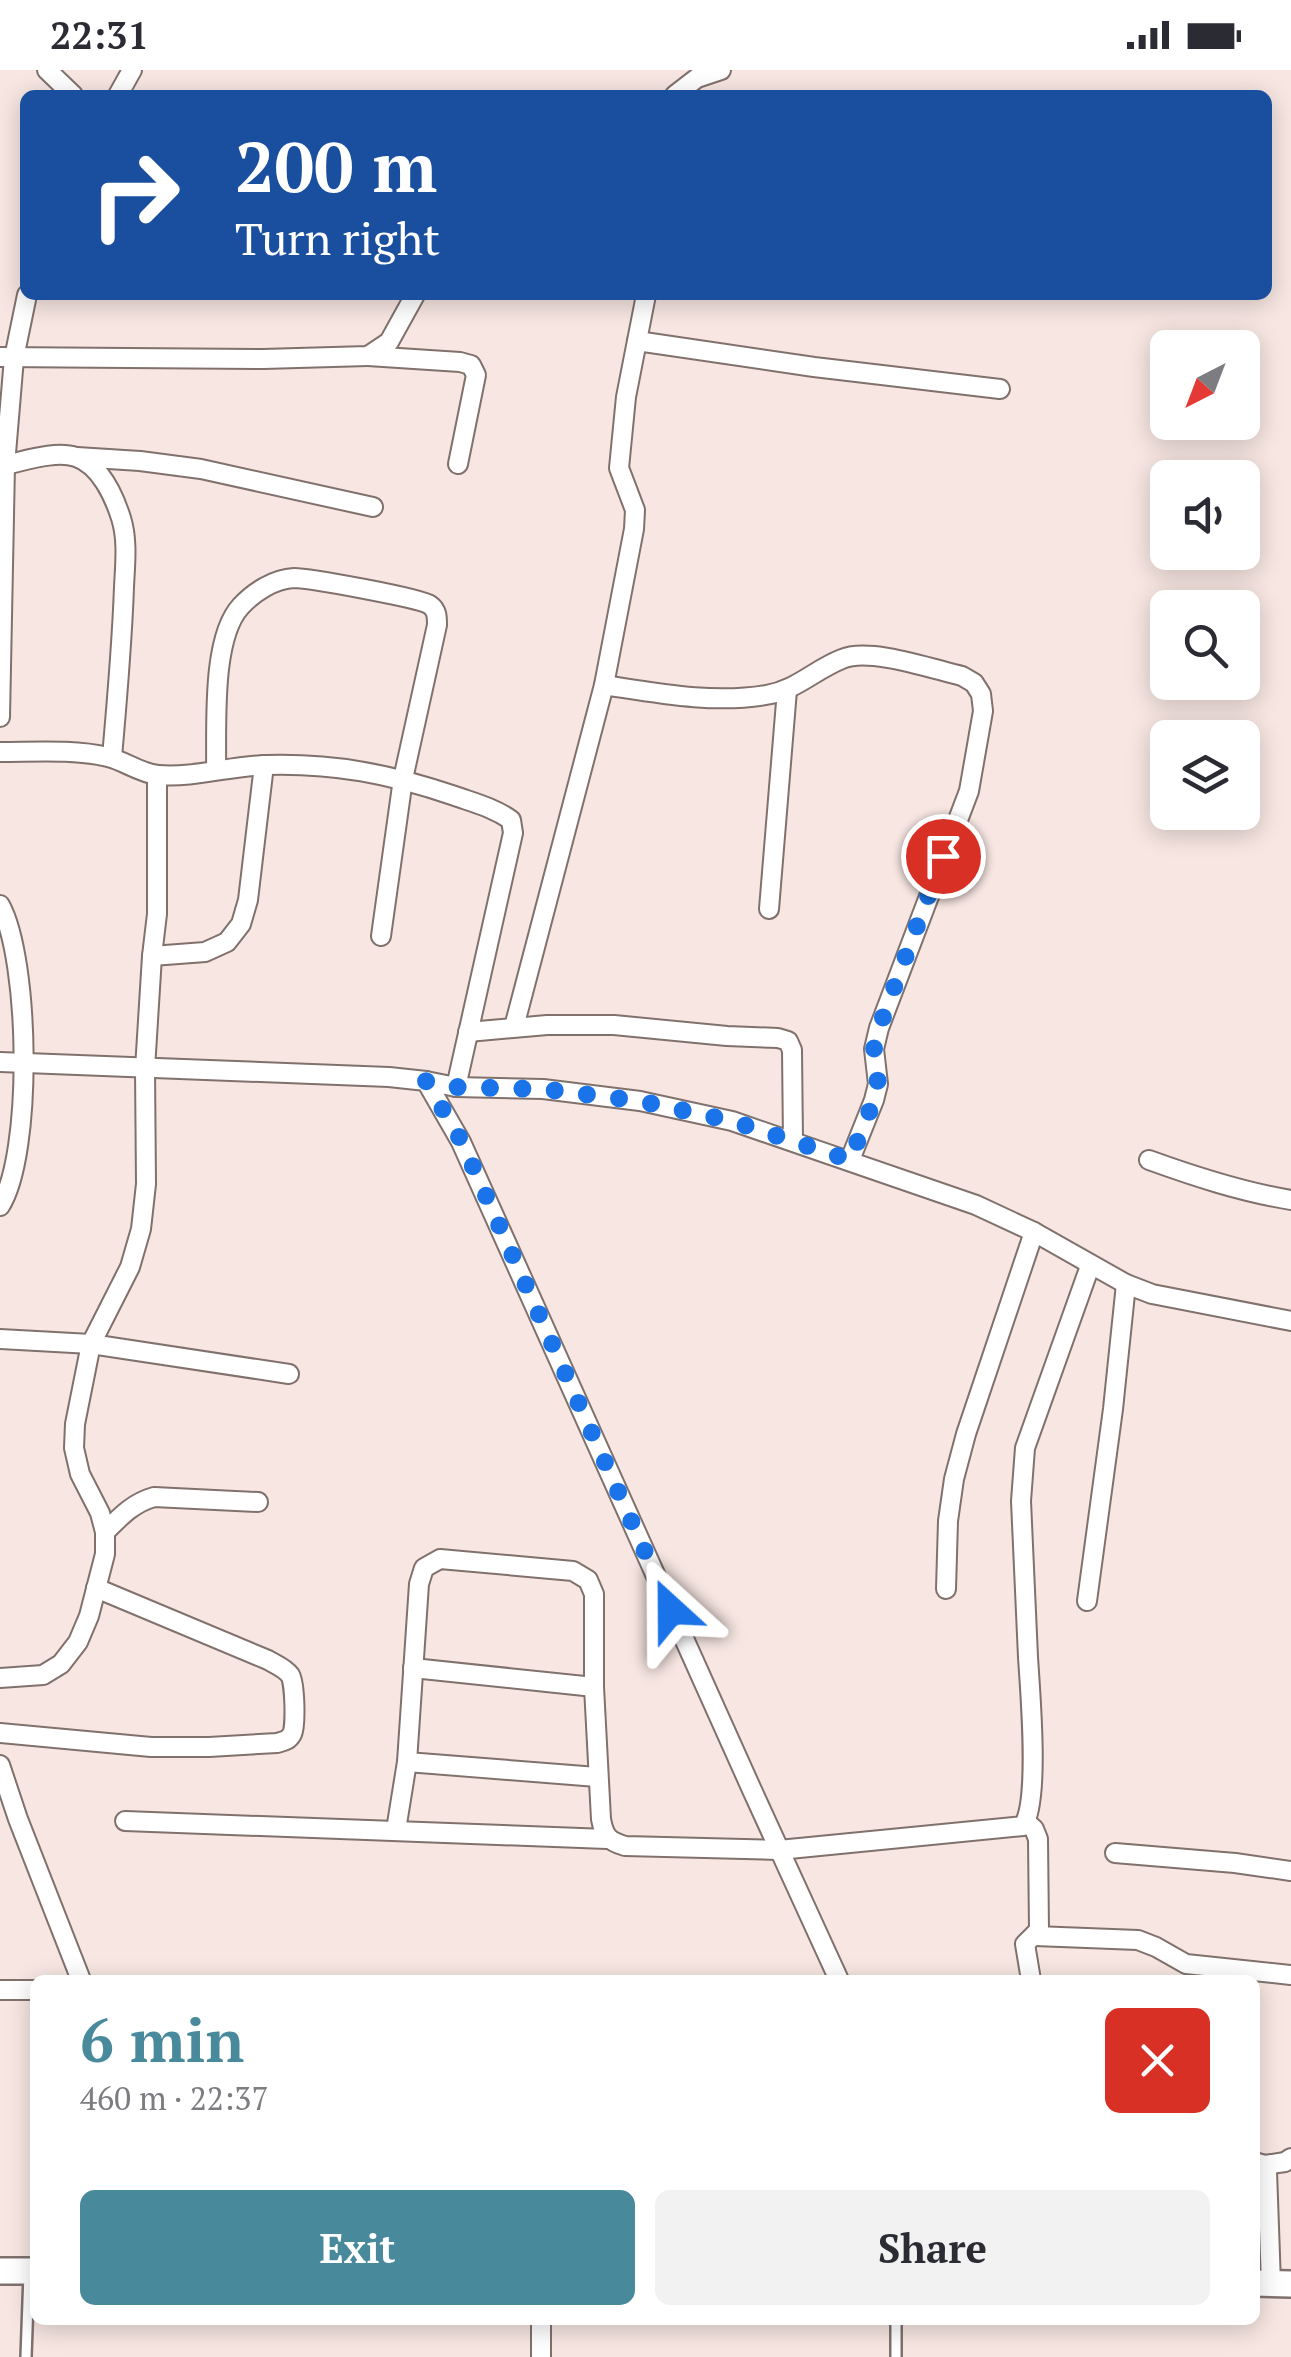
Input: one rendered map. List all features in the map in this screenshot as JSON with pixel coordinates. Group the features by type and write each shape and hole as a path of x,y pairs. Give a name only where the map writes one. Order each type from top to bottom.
{"main road":[{"path":"0,2271 30,2271"}],"street":[{"path":"47,70 67,90"},
{"path":"682,90 698,78 721,70"},
{"path":"0,717 7,358 26,300"},
{"path":"368,356 388,342 412,300"},
{"path":"514,1027 604,685 634,529 635,510 619,468 626,397 645,300"},
{"path":"637,341 814,367 1000,388"},
{"path":"7,358 368,356 460,362 472,365 476,375 458,464"},
{"path":"2,466 54,456 140,461 201,469 374,507"},
{"path":"76,457 95,470 122,520 122,647 112,757"},
{"path":"216,770 220,653 226,628 238,608 254,594 293,578 420,600 432,606 437,625 403,779 381,936"},
{"path":"604,685 687,697 763,696 787,690 833,662 860,653 974,682 980,694 981,730 968,790 879,1028 874,1048 878,1084 850,1160"},
{"path":"769,909 787,690"},
{"path":"0,752 86,753 112,757 157,775 264,765 351,769 403,779 496,810 511,820 513,833 456,1087"},
{"path":"152,956 204,952 227,942 241,924 248,900 264,765"},
{"path":"0,1678 43,1675 61,1664 78,1642 105,1554 106,1532 80,1474 74,1424 92,1344 130,1266 141,1230 146,1184 145,1069 157,914 157,775"},
{"path":"0,906 16,953 25,1062 14,1172 0,1206"},
{"path":"468,1032 614,1024 778,1038 788,1042 792,1050 793,1141"},
{"path":"0,1062 389,1078 456,1087 543,1089 640,1101 732,1121 976,1205 1152,1294 1291,1321"},
{"path":"426,1081 462,1142 838,1975"},
{"path":"1149,1160 1214,1183 1291,1200"},
{"path":"946,1590 948,1520 954,1479 1034,1232"},
{"path":"125,1821 606,1839 624,1846 780,1850 1020,1828 1026,1822 1030,1802 1033,1756 1021,1501 1023,1464 1090,1266"},
{"path":"1087,1600 1114,1408 1126,1284"},
{"path":"0,1339 92,1344 288,1374"},
{"path":"106,1532 138,1502 154,1497 258,1502"},
{"path":"396,1830 407,1762 419,1584 424,1568 440,1558 573,1571 588,1580 594,1594 598,1776 606,1839"},
{"path":"0,1733 151,1747 288,1740 293,1732 294,1686 291,1676 282,1668 96,1588"},
{"path":"413,1668 594,1686"},
{"path":"407,1762 598,1776"},
{"path":"0,1765 79,1975"},
{"path":"1026,1822 1038,1839 1039,1930 1025,1944 1030,1975"},
{"path":"1115,1853 1236,1862 1291,1871"},
{"path":"1035,1936 1138,1940 1186,1964 1291,1975"},
{"path":"0,1990 30,1990"},
{"path":"1260,2164 1291,2158"},
{"path":"1260,2164 1267,2171 1272,2284"},
{"path":"541,2325 541,2357"}],"lane":[{"path":"26,2357 30,2300"},
{"path":"896,2325 896,2357"}],"route":[{"path":"671,1610 462,1142 426,1081 456,1087 543,1089 640,1101 732,1121 850,1160 878,1084 874,1048 879,1028 943,856"}]}
